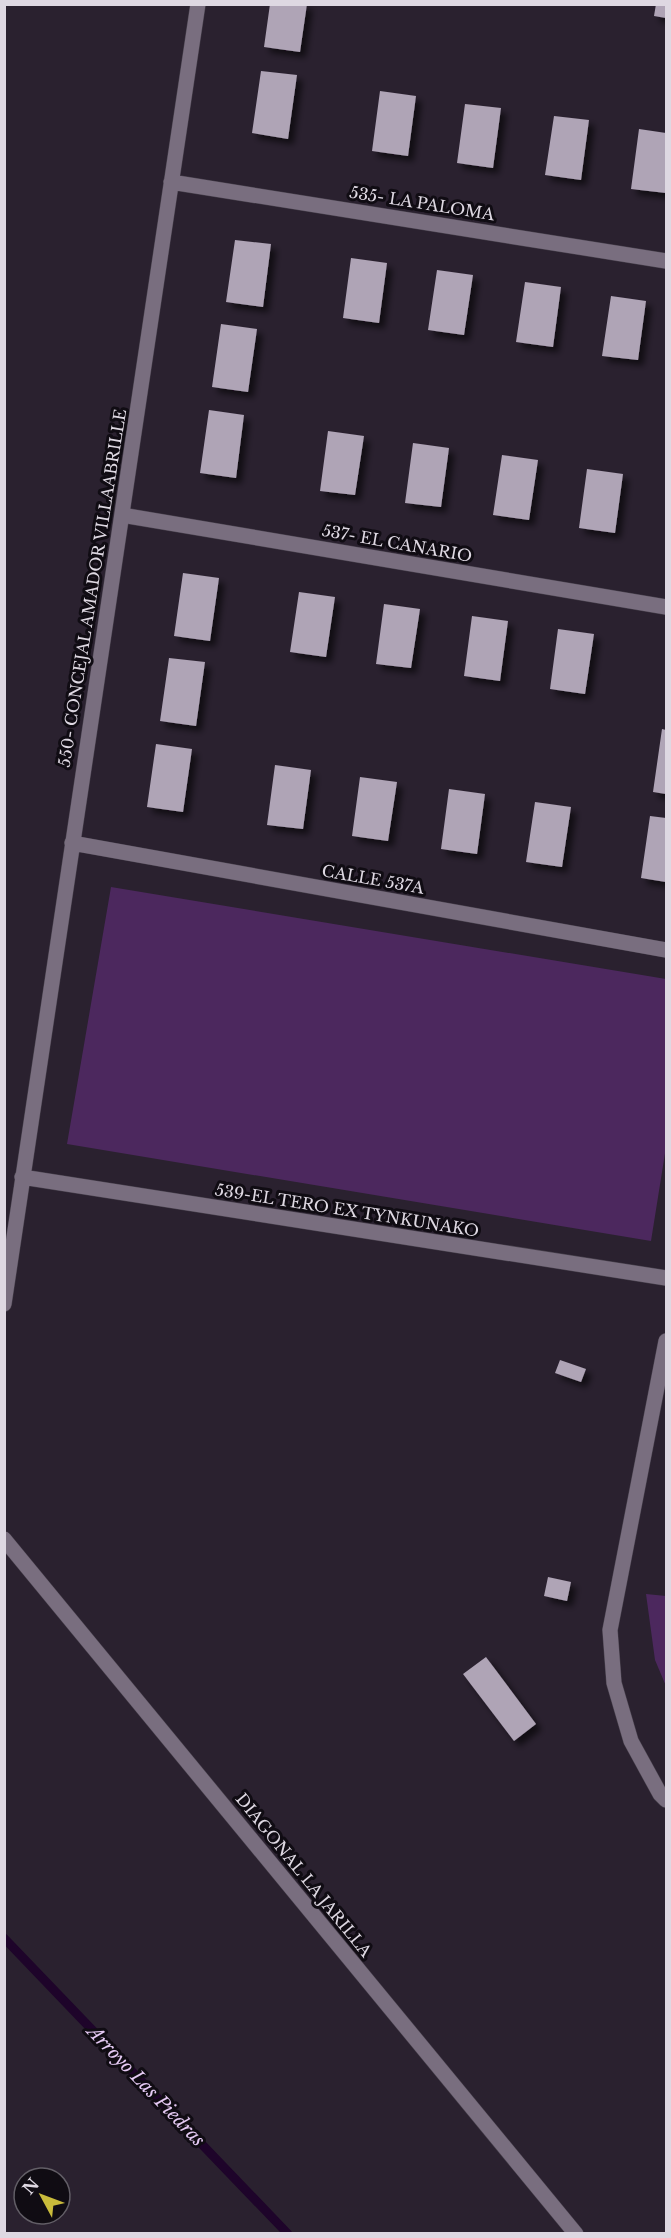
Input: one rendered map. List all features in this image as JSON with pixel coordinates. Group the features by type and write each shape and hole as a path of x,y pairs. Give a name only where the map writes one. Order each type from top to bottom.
{"street":[{"name":"550- CONCEJAL AMADOR VILLAABRILLE","path":"4,1304 198,4"},
{"name":"535- LA PALOMA","path":"171,182 666,261"},
{"name":"537- EL CANARIO","path":"122,515 666,607"},
{"name":"CALLE 537A","path":"72,843 666,950"},
{"name":"539-EL TERO EX TYNKUNAKO","path":"22,1177 666,1278"},
{"path":"666,1341 610,1630 614,1683 631,1741 660,1794 666,1800"},
{"name":"DIAGONAL LA JARILLA","path":"4,1539 576,2234"}],"shaded area":[{"path":"111,887 666,979 666,1147 651,1241 67,1144"},
{"path":"646,1594 666,1596 666,1686 655,1660"}],"building":[{"path":"270,4 307,4 300,52 264,47"},
{"path":"656,4 666,4 666,18 654,16"},
{"path":"261,71 297,75 288,139 252,133"},
{"path":"380,91 416,96 408,156 372,151"},
{"path":"465,104 501,108 493,168 457,163"},
{"path":"554,116 589,120 581,180 545,175"},
{"path":"639,129 666,133 666,193 631,189"},
{"path":"235,240 271,244 263,307 226,302"},
{"path":"351,258 387,263 379,323 343,318"},
{"path":"437,270 473,275 464,335 428,330"},
{"path":"525,282 561,287 553,347 516,342"},
{"path":"611,296 646,301 638,360 602,356"},
{"path":"221,324 257,329 248,392 212,387"},
{"path":"209,410 244,415 236,478 200,473"},
{"path":"328,431 364,436 355,495 320,491"},
{"path":"413,443 449,448 441,507 405,503"},
{"path":"502,455 538,460 529,520 493,515"},
{"path":"587,469 623,474 615,533 579,528"},
{"path":"183,573 219,578 210,641 174,636"},
{"path":"299,592 335,597 326,657 290,652"},
{"path":"384,604 420,609 411,668 376,664"},
{"path":"472,616 508,621 500,681 464,676"},
{"path":"558,629 594,634 585,694 550,689"},
{"path":"169,658 205,662 196,726 160,721"},
{"path":"662,729 666,730 666,794 653,792"},
{"path":"156,744 192,749 183,812 147,807"},
{"path":"275,765 311,770 303,829 267,825"},
{"path":"360,777 397,782 388,841 352,836"},
{"path":"449,789 485,794 477,854 441,849"},
{"path":"535,802 571,807 562,867 526,862"},
{"path":"650,816 666,818 666,882 641,878"},
{"path":"560,1360 586,1369 581,1382 555,1373"},
{"path":"548,1577 571,1582 567,1601 544,1596"},
{"path":"486,1657 536,1724 514,1741 463,1674"}],"waterway":[{"name":"Arroyo Las Piedras","path":"4,1938 288,2234"}]}
